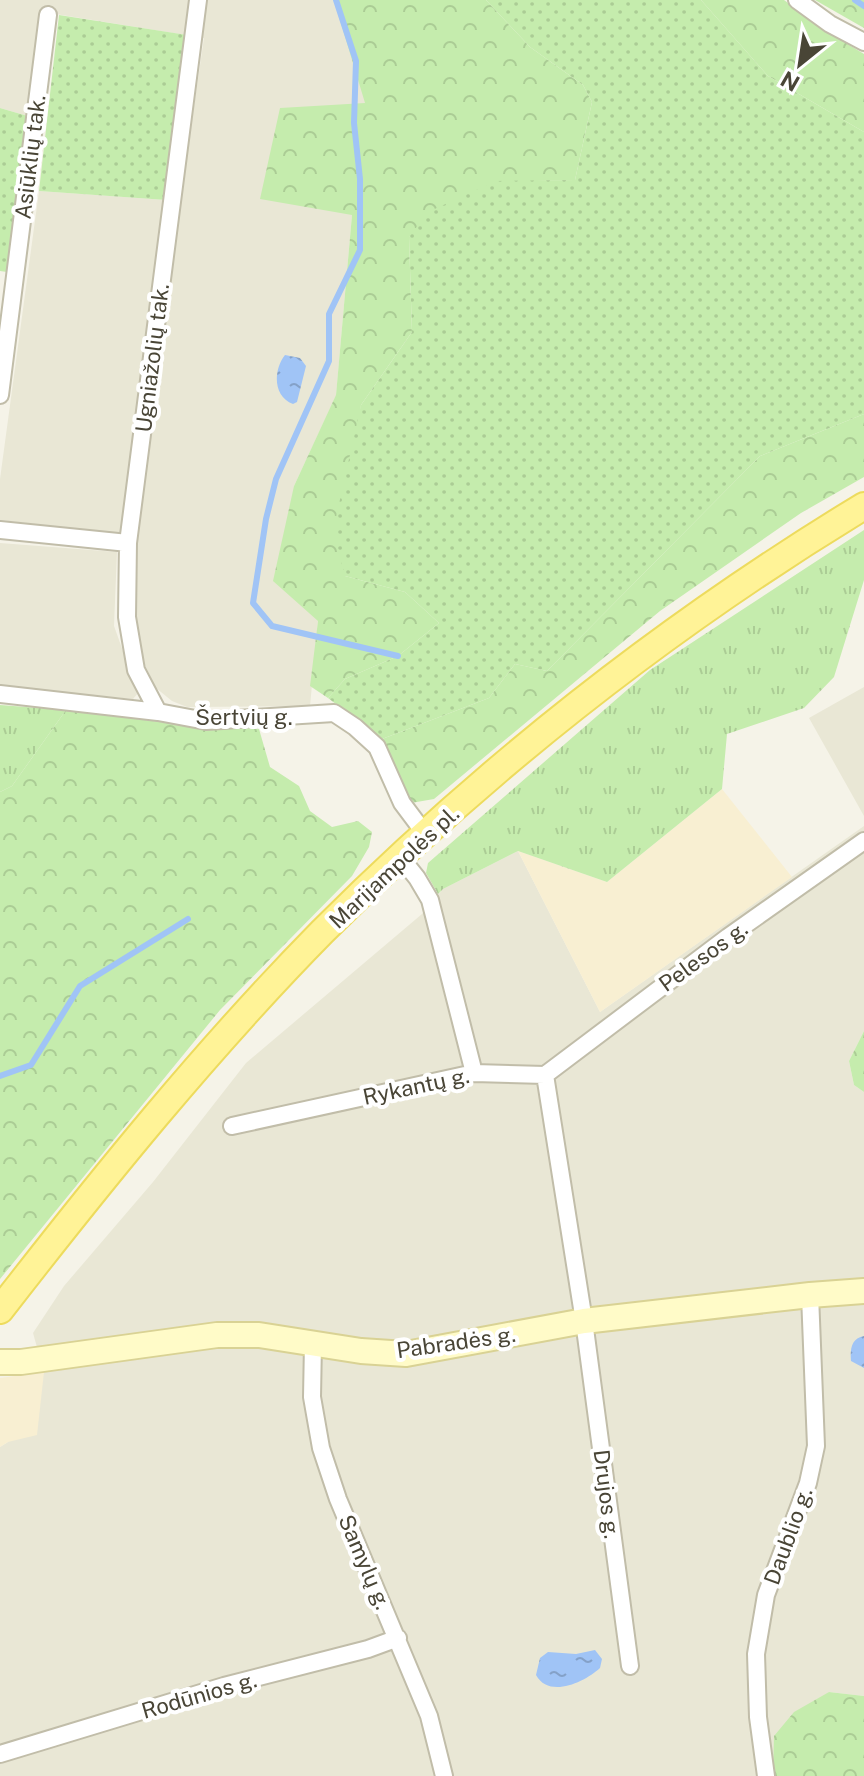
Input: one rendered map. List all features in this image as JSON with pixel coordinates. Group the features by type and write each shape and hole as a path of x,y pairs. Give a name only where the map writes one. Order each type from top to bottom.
{"main road":[{"name":"Marijampolės pl.","path":"0,1310 134,1144 247,1012 323,932 401,858 515,758 662,641 864,506"}],"street":[{"name":"Ugniažolių tak.","path":"158,712 136,670 127,617 128,543 198,0"},
{"path":"797,0 830,24 864,42"},
{"name":"Asiūklių tak.","path":"0,395 48,15"},
{"path":"0,530 128,543"},
{"name":"Šertvių g.","path":"0,694 158,712 206,721 334,713 377,747 402,803 426,835"},
{"name":"Pelesos g.","path":"545,1075 728,937 864,841"},
{"path":"401,858 430,900 474,1073"},
{"name":"Rykantų g.","path":"232,1126 474,1073 545,1075"},
{"path":"545,1075 584,1321"},
{"name":"Pabradės g.","path":"0,1362 21,1362 217,1335 259,1335 361,1351 406,1354 584,1321 864,1291"},
{"name":"Daublio g.","path":"766,1776 758,1717 756,1654 766,1595 808,1483 816,1446 810,1295"},
{"name":"Drujos g.","path":"584,1321 630,1666"},
{"name":"Samylų g.","path":"313,1343 312,1397 321,1448 338,1499 429,1716 444,1776"},
{"name":"Rodūnios g.","path":"0,1754 224,1686 368,1649 398,1638"}],"shaded area":[{"path":"0,0 334,0 366,103 352,215 336,396 294,486 318,621 310,706 187,707 172,701 156,688 140,655 134,595 136,533 161,332 204,38 43,12 31,117 0,108"},
{"path":"39,191 166,200 121,534 0,520 0,479"},
{"path":"0,543 117,552 114,626 138,693 133,699 0,686"},
{"path":"864,687 864,816 809,718"},
{"path":"722,789 792,877 600,1012 518,851 607,882"},
{"path":"864,826 864,1031 849,1061 854,1085 864,1092 864,1696 829,1692 773,1776 0,1776 0,1447 8,1442 44,1372 33,1333 64,1286 153,1182 246,1063 422,914 443,889 518,851 600,1012"},
{"path":"44,1372 37,1435 0,1447 0,1378"}],"green space":[{"path":"334,0 486,0 530,47 583,85 592,102 575,180 495,182 409,237 412,332 361,405 345,576 405,592 439,623 398,656 345,679 328,698 310,686 318,621 273,581 294,486 336,395 352,215 260,199 280,108 365,103"},
{"path":"486,0 701,0 768,76 864,132 864,414 760,456 547,671 515,664 489,698 382,739 328,698 345,679 398,656 439,623 405,592 345,576 333,531 361,405 412,332 409,237 428,212 496,181 575,180 592,102 583,85 530,47"},
{"path":"701,0 784,0 864,54 864,132 768,76"},
{"path":"815,0 864,0 864,28"},
{"path":"59,15 187,35 166,200 39,191"},
{"path":"0,108 31,117 7,272 0,271"},
{"path":"864,414 864,477 801,513 660,611 434,799 411,803 382,739 489,698 515,664 547,671 760,456"},
{"path":"864,530 864,580 834,677 804,708 727,734 722,789 607,882 518,851 438,894 426,873 428,863 650,670"},
{"path":"0,705 66,710 12,786 0,792"},
{"path":"66,710 184,725 259,729 270,767 299,786 310,811 332,827 358,821 372,832 369,847 352,876 220,1010 0,1279 0,792 12,786"},
{"path":"864,1031 864,1092 854,1085 849,1061"},
{"path":"829,1692 864,1696 864,1776 773,1776 774,1736 794,1712"}],"water":[{"path":"285,355 300,358 306,366 297,402 293,404 282,396 277,382 278,368"},
{"path":"864,1336 864,1368 851,1361 851,1349 854,1342"},
{"path":"595,1650 602,1659 600,1668 577,1683 549,1686 536,1675 540,1658 548,1652 576,1654"}],"waterway":[{"path":"336,0 356,61 354,123 360,179 360,250 329,314 329,361 276,479 266,519 253,603 272,626 398,656"},
{"path":"855,0 864,6"},
{"path":"0,1076 31,1065 80,986 188,919"}]}
